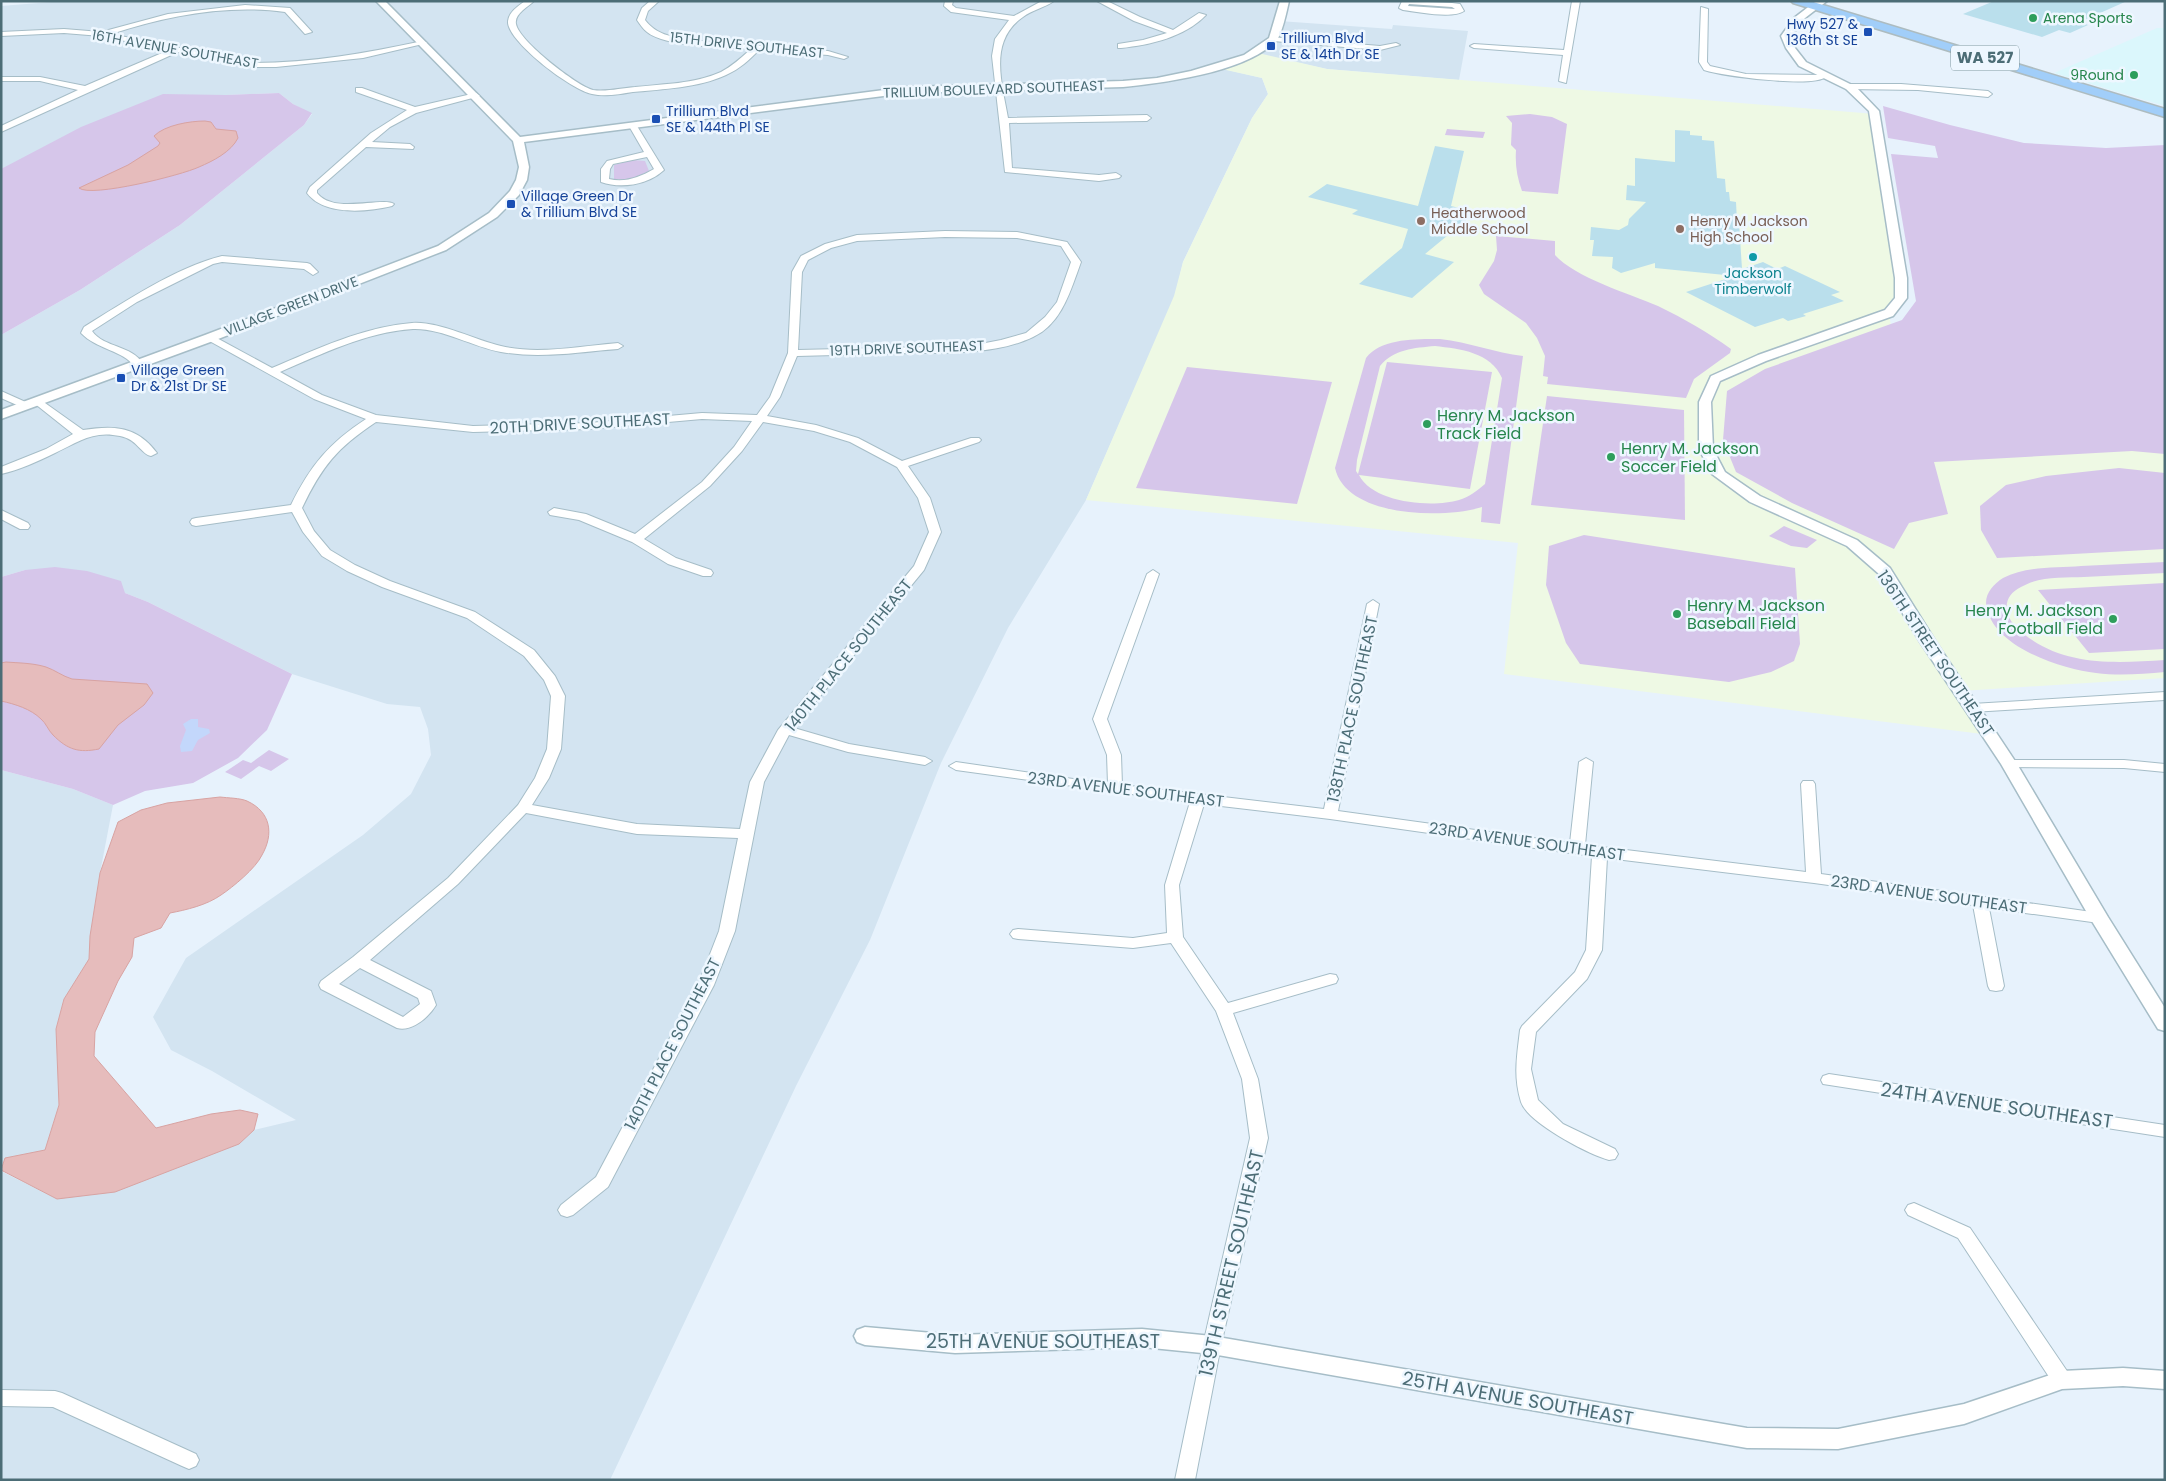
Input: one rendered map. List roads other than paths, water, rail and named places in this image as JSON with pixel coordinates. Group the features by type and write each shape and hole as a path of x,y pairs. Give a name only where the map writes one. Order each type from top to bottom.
{"main road":[{"name":"WA 527","path":"1797,1 1818,4 2165,113"}],"street":[{"path":"380,1 518,140"},
{"path":"530,1 516,13 512,24 516,35 569,82 590,92 617,91 694,82 717,76 734,68 756,48"},
{"name":"15TH DRIVE SOUTHEAST","path":"655,1 645,10 641,20 650,31 664,37 688,42 828,53 844,58"},
{"path":"949,1 948,6 954,10 1015,19"},
{"path":"1050,1 1015,19 1005,28 998,42 998,87 1004,121 1008,170 1100,178 1116,176"},
{"path":"1101,1 1137,20 1172,32"},
{"path":"1285,1 1273,39 1380,48 1396,45"},
{"path":"1406,1 1452,5 1457,6 1460,11 1446,12 1403,8 1406,1"},
{"path":"1563,82 1576,1"},
{"path":"101,34 142,19 194,7 238,2 277,6 288,11 308,32"},
{"name":"136TH STREET SOUTHEAST","path":"1818,4 1791,26 1786,36 1790,49 1799,61 1822,77 1849,87 1864,99 1874,111 1901,278 1901,298 1889,313 1762,358 1714,379 1705,402 1706,448 1719,474 1756,499 1852,543 1885,572 2009,764 2098,918 2165,1024"},
{"path":"1704,9 1704,62 1707,68 1724,73 1799,78 1822,77"},
{"path":"1121,46 1144,44 1196,21 1202,15"},
{"name":"16TH AVENUE SOUTHEAST","path":"1,34 64,31 101,34 177,50 268,65 302,64 349,56 363,56 423,43"},
{"name":"TRILLIUM BOULEVARD SOUTHEAST","path":"518,140 907,90 1123,84 1157,81 1193,74 1247,57 1273,39"},
{"path":"1474,46 1567,53"},
{"path":"1,129 86,89 177,50"},
{"path":"1,79 40,79 86,89"},
{"path":"1849,87 1922,84 1988,94"},
{"path":"359,90 414,110"},
{"path":"389,204 369,208 330,204 318,201 313,196 313,189 384,128 414,110 476,96"},
{"path":"1004,121 1147,118"},
{"path":"632,126 659,170 653,174 620,184 604,180 605,166 613,160 649,154"},
{"name":"VILLAGE GREEN DRIVE","path":"1,415 209,338 442,248 475,229 504,205 522,178 523,159 518,140"},
{"path":"366,144 410,147"},
{"name":"19TH DRIVE SOUTHEAST","path":"944,234 1018,235 1064,244 1076,262 1062,302 1049,319 1030,335 1003,343 970,348 793,353 797,272 804,258 828,246 857,238 944,234"},
{"path":"138,364 122,361 113,356 116,351 86,333 88,329 133,300 210,262 230,259 307,266 314,272"},
{"path":"270,372 342,342 370,334 414,326 447,332 500,349 533,353 618,346"},
{"name":"20TH DRIVE SOUTHEAST","path":"209,338 318,397 374,418 473,430 589,426 702,416 761,418 816,428 854,440 902,465"},
{"path":"636,539 706,484 738,449 775,397 793,353"},
{"path":"1,394 26,406"},
{"path":"38,401 81,434"},
{"path":"296,508 322,460 343,438 374,418"},
{"path":"1,471 50,451 81,434 103,431 119,432 138,438 151,452"},
{"path":"902,465 974,440"},
{"name":"140TH PLACE SOUTHEAST","path":"567,1210 602,1182 706,984 727,931 758,782 785,730 920,567 935,532 924,498 902,465"},
{"path":"196,522 296,508"},
{"path":"296,508 309,532 326,552 351,568 386,584 471,615 529,653 550,679 558,696 554,749 542,778 523,808 453,881 360,960 327,985 403,1024 415,1018 428,1005 425,995 360,960"},
{"path":"554,512 582,517 636,539 672,561 707,574"},
{"path":"1,514 24,526"},
{"path":"1115,789 1114,755 1100,719 1153,574"},
{"name":"138TH PLACE SOUTHEAST","path":"1330,814 1374,604"},
{"path":"1972,708 2165,696"},
{"path":"785,730 848,748 925,761"},
{"path":"1576,848 1586,762"},
{"path":"2009,764 2124,764 2165,768"},
{"name":"23RD AVENUE SOUTHEAST","path":"956,766 1115,789 1330,814 1600,852 1814,878 2098,918"},
{"path":"1808,784 1814,878"},
{"path":"1018,934 1133,943 1175,937 1172,884 1198,799"},
{"path":"523,808 637,829 747,834"},
{"path":"1600,852 1594,950 1580,976 1528,1030 1522,1070 1530,1103 1557,1128 1609,1154"},
{"path":"1980,901 1996,986"},
{"name":"139TH STREET SOUTHEAST","path":"1175,937 1224,1010 1250,1079 1259,1138 1212,1345 1185,1480"},
{"path":"1224,1010 1330,979"},
{"name":"24TH AVENUE SOUTHEAST","path":"1829,1080 2165,1130"},
{"path":"1914,1210 1964,1233 2062,1380"},
{"name":"25TH AVENUE SOUTHEAST","path":"865,1336 955,1344 1142,1338 1212,1345 1747,1438 1838,1439 1964,1414 2062,1380 2123,1377 2165,1380"},
{"path":"1,1398 55,1399 190,1460"}],"place":[{"name":"Arena Sports","path":"2033,18"},
{"name":"Hwy 527 & 136th St SE","path":"1868,32"},
{"name":"Trillium Blvd SE & 14th Dr SE","path":"1271,46"},
{"name":"9Round","path":"2134,75"},
{"name":"Trillium Blvd SE & 144th Pl SE","path":"656,119"},
{"name":"Village Green Dr & Trillium Blvd SE","path":"511,204"},
{"name":"Heatherwood Middle School","path":"1421,221"},
{"name":"Henry M Jackson High School","path":"1680,229"},
{"name":"Jackson Timberwolf","path":"1753,257"},
{"name":"Village Green Dr & 21st Dr SE","path":"121,378"},
{"name":"Henry M. Jackson Track Field","path":"1427,424"},
{"name":"Henry M. Jackson Soccer Field","path":"1611,457"},
{"name":"Henry M. Jackson Baseball Field","path":"1677,614"},
{"name":"Henry M. Jackson Football Field","path":"2113,619"}]}
